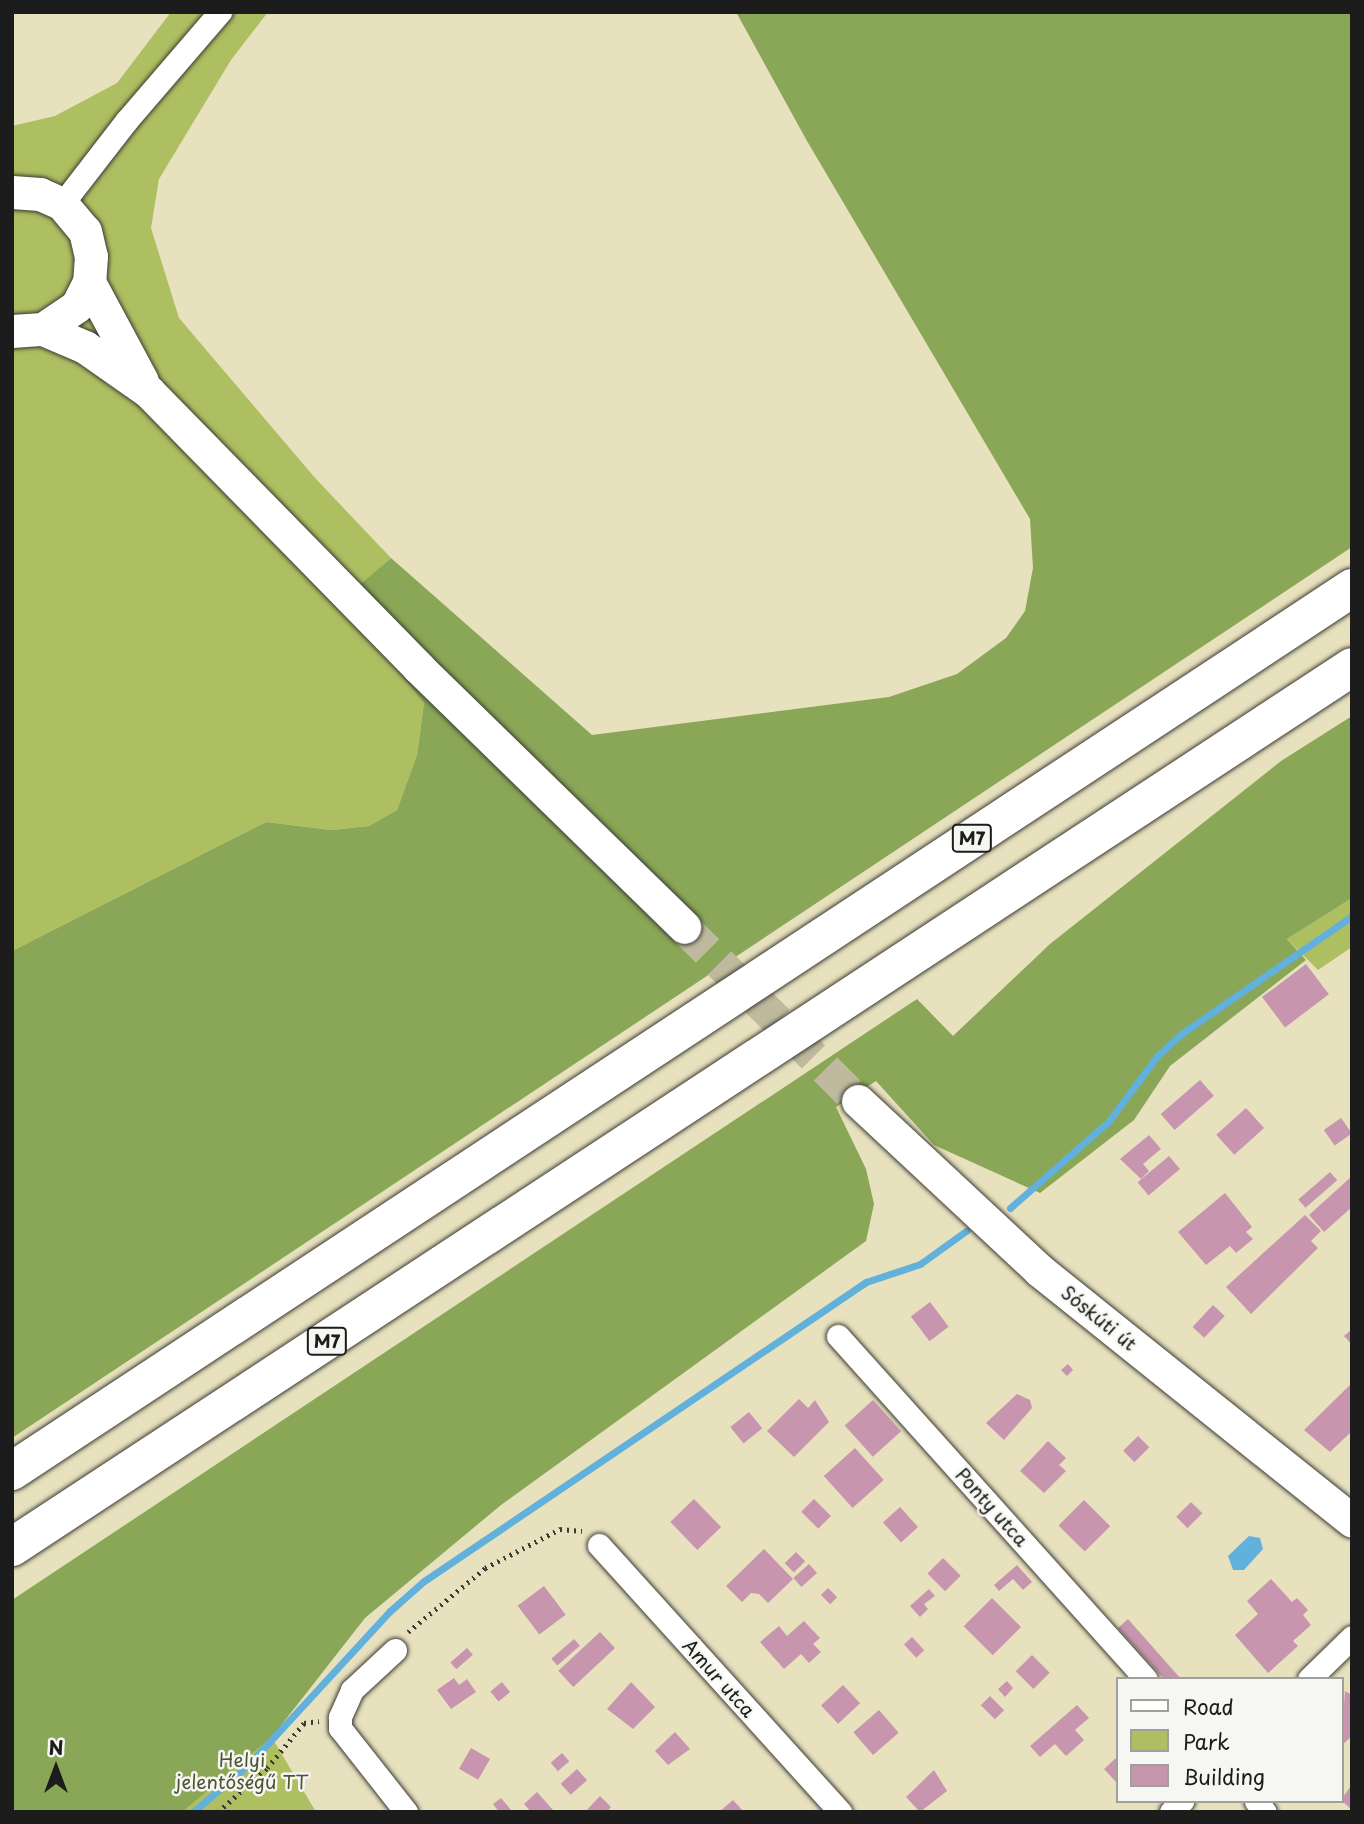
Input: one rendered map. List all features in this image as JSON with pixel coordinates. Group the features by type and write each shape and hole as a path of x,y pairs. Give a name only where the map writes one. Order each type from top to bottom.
{"highway":[{"name":"M7","path":"12,1471 1352,588"},
{"name":"M7","path":"12,1547 1352,667"}],"main road":[{"path":"12,192 40,194 62,204 85,231 91,256 89,282 77,306 27,330"},
{"path":"89,282 149,392"},
{"path":"27,330 85,347 149,392 418,667 684,927"},
{"name":"Sóskúti út","path":"858,1101 1040,1270 1352,1521"}],"street":[{"path":"62,204 127,120 220,12"},
{"name":"Ponty utca","path":"838,1336 1144,1677"},
{"name":"Amur utca","path":"599,1545 840,1812"},
{"path":"1311,1677 1352,1637"},
{"path":"395,1650 352,1690 340,1717 348,1741 406,1812"}],"path":[{"path":"395,1650 415,1622 485,1568 560,1529 578,1527 599,1545"},
{"path":"218,1812 267,1768 304,1723 340,1717"}],"green space":[{"path":"171,12 268,12 231,60 159,179 151,228 179,318 316,479 391,558 342,601 424,703 417,755 397,810 369,826 332,830 266,822 12,951 12,126 55,116 117,83"},
{"path":"736,12 1352,12 1352,547 12,1438 12,951 266,822 332,830 369,826 397,810 417,755 424,703 341,601 391,558 592,735 889,697 957,674 1006,638 1025,611 1033,568 1030,519 807,141"},
{"path":"1352,716 1352,898 1287,939 1306,960 1170,1066 1134,1120 1040,1193 934,1145 876,1081 836,1107 866,1169 874,1204 866,1241 501,1505 365,1618 272,1737 182,1812 12,1812 12,1600 917,999 953,1036 1050,944 1281,761"},
{"path":"1352,898 1352,947 1318,970 1287,939"},
{"name":"Helyi jelentőségű TT","path":"254,1707 316,1812 87,1812"}],"water":[{"path":"1249,1536 1260,1538 1263,1549 1244,1570 1233,1570 1228,1556"}],"building":[{"path":"1306,964 1329,994 1285,1027 1262,997"},
{"path":"1200,1080 1214,1096 1175,1130 1161,1114"},
{"path":"1246,1108 1264,1128 1234,1155 1216,1135"},
{"path":"1341,1118 1352,1134 1335,1146 1324,1130"},
{"path":"1149,1135 1161,1149 1143,1164 1149,1171 1141,1179 1120,1159"},
{"path":"1169,1156 1180,1169 1149,1195 1138,1182"},
{"path":"1330,1172 1337,1180 1306,1208 1298,1200"},
{"path":"1352,1176 1352,1207 1324,1232 1309,1215"},
{"path":"1225,1193 1252,1227 1246,1232 1253,1239 1236,1253 1230,1246 1206,1265 1178,1232"},
{"path":"1305,1215 1321,1231 1311,1241 1318,1248 1251,1314 1226,1287"},
{"path":"930,1302 949,1327 929,1341 911,1316"},
{"path":"1213,1305 1225,1316 1204,1338 1193,1327"},
{"path":"1352,1329 1352,1345 1344,1336"},
{"path":"1068,1364 1073,1370 1067,1376 1061,1370"},
{"path":"1352,1383 1352,1431 1330,1452 1304,1430"},
{"path":"1017,1394 1030,1400 1032,1408 1004,1440 986,1423"},
{"path":"799,1399 808,1408 815,1400 829,1422 794,1457 767,1431"},
{"path":"873,1400 901,1431 873,1457 845,1425"},
{"path":"749,1412 762,1428 744,1443 730,1427"},
{"path":"1138,1436 1149,1447 1134,1462 1123,1451"},
{"path":"1048,1441 1066,1458 1059,1465 1066,1471 1044,1493 1020,1471"},
{"path":"855,1448 884,1480 853,1508 824,1476"},
{"path":"694,1499 721,1527 697,1550 670,1522"},
{"path":"814,1499 831,1516 818,1529 801,1512"},
{"path":"1084,1500 1110,1526 1085,1552 1059,1525"},
{"path":"1191,1502 1202,1513 1187,1528 1176,1517"},
{"path":"900,1507 918,1527 901,1542 883,1522"},
{"path":"764,1549 793,1579 768,1603 759,1594 751,1593 742,1602 726,1586"},
{"path":"796,1552 805,1561 794,1573 785,1563"},
{"path":"943,1558 961,1576 945,1591 927,1574"},
{"path":"809,1564 817,1573 801,1587 793,1578"},
{"path":"1017,1565 1032,1582 1023,1590 1013,1579 999,1591 994,1585"},
{"path":"1271,1579 1292,1602 1297,1598 1308,1610 1303,1615 1311,1625 1293,1641 1298,1646 1268,1673 1235,1635 1258,1614 1247,1601"},
{"path":"544,1586 566,1615 539,1635 518,1606"},
{"path":"828,1588 837,1597 830,1604 821,1595"},
{"path":"929,1589 935,1596 924,1604 928,1609 920,1617 910,1606"},
{"path":"992,1598 1021,1627 993,1655 964,1626"},
{"path":"1128,1619 1179,1677 1162,1677 1118,1628"},
{"path":"804,1621 820,1638 813,1644 821,1652 809,1663 801,1654 784,1669 760,1642 779,1626 787,1636"},
{"path":"600,1632 615,1648 573,1687 558,1671"},
{"path":"912,1637 924,1650 916,1658 904,1645"},
{"path":"574,1639 580,1646 557,1665 551,1659"},
{"path":"467,1648 473,1655 456,1669 450,1662"},
{"path":"1032,1655 1050,1673 1033,1689 1016,1671"},
{"path":"454,1678 459,1685 467,1679 476,1692 451,1709 437,1690"},
{"path":"1007,1681 1013,1688 1005,1697 998,1689"},
{"path":"502,1682 510,1692 499,1702 490,1691"},
{"path":"631,1682 655,1707 633,1729 607,1709"},
{"path":"843,1685 860,1703 838,1724 821,1705"},
{"path":"1345,1691 1352,1695 1352,1736 1343,1744"},
{"path":"990,1696 1004,1710 995,1719 981,1705"},
{"path":"1077,1705 1089,1718 1075,1730 1084,1740 1066,1756 1055,1744 1040,1757 1030,1746"},
{"path":"879,1710 899,1733 873,1755 853,1732"},
{"path":"675,1732 690,1749 668,1765 655,1751"},
{"path":"471,1748 490,1759 478,1780 459,1769"},
{"path":"562,1753 569,1761 558,1771 551,1763"},
{"path":"1116,1758 1116,1782 1104,1769"},
{"path":"577,1769 587,1780 571,1795 561,1784"},
{"path":"934,1770 947,1791 920,1812 906,1797"},
{"path":"1350,1787 1352,1788 1352,1810 1343,1802"},
{"path":"537,1792 553,1810 551,1812 531,1812 524,1804"},
{"path":"600,1796 611,1807 607,1812 585,1812"},
{"path":"501,1798 511,1810 508,1812 499,1812 493,1804"},
{"path":"733,1800 744,1812 719,1812"}],"waterway":[{"path":"1010,1208 1108,1122 1158,1055 1181,1034 1352,916"},
{"path":"193,1812 251,1762 390,1611 424,1581 866,1282 920,1264 966,1231"}],"tunnel":[{"path":"684,927 858,1101"}]}
